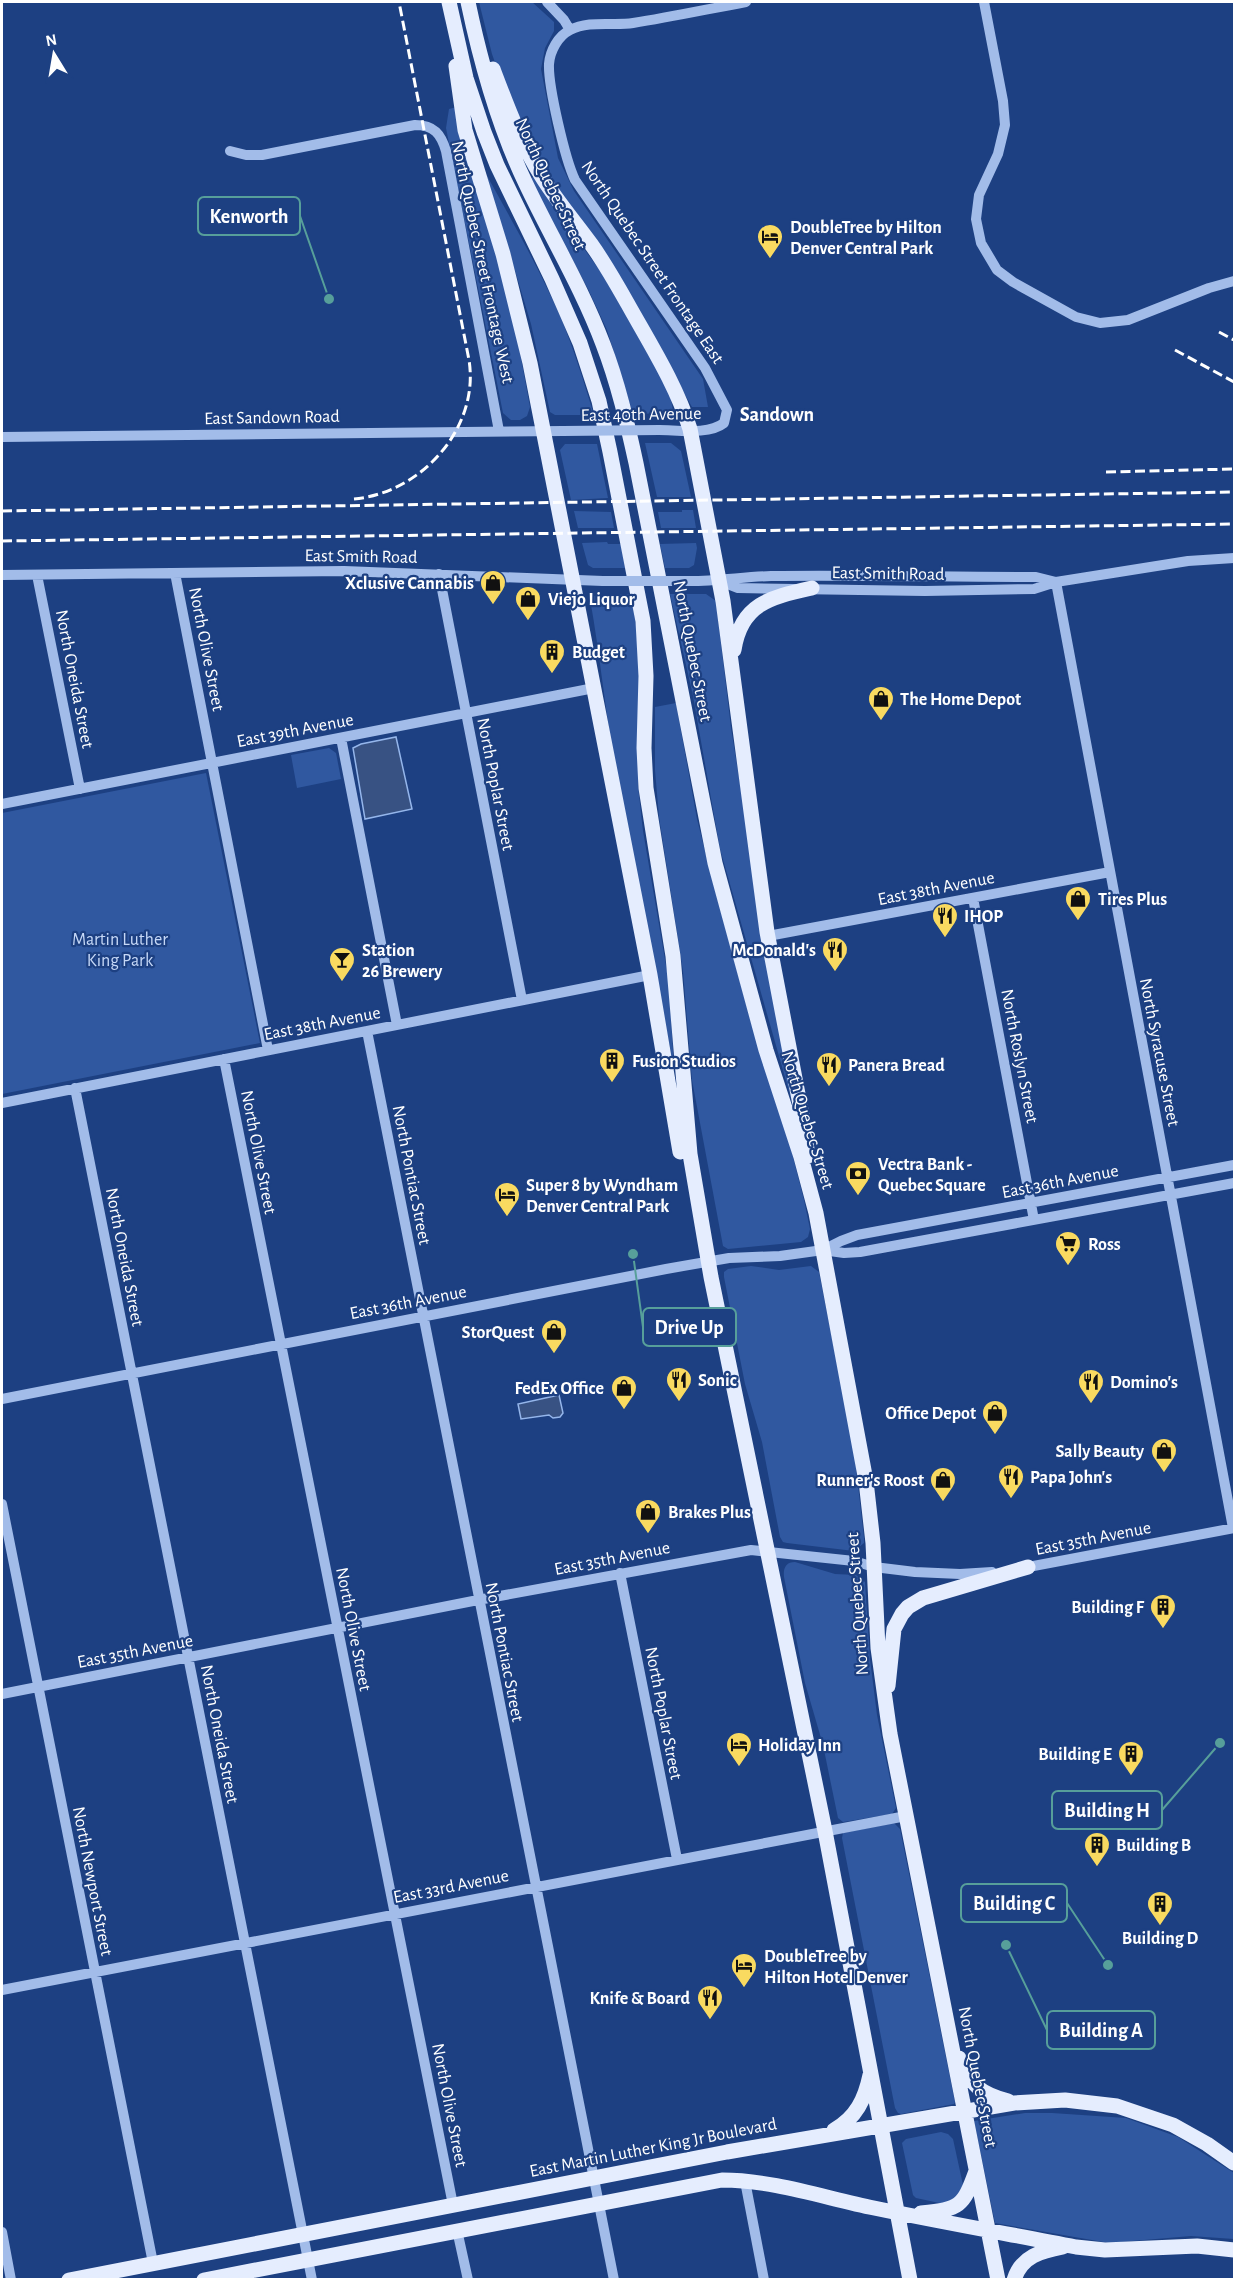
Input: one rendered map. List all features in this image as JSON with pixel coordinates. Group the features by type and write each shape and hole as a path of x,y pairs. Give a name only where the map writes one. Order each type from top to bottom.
{"main road":[{"path":"470,2 503,95 527,151 550,190 592,245 612,278 670,379 690,429 720,581 768,936 802,1114 816,1213"},
{"name":"North Quebec Street","path":"470,2 490,93 508,142 525,182 593,319 621,399 713,855 766,1050 816,1213 869,1501 878,1648 886,1710 998,2280"},
{"path":"450,5 456,76 465,130 512,286 543,431 650,975 681,1153 686,1173 695,1192"},
{"path":"450,5 466,78 484,132 503,179 552,279 580,343 599,401 610,452 643,621 646,676 644,748 646,788 673,956 684,1101 695,1192 825,1831 900,2213 910,2280"},
{"path":"732,662 740,628 756,606 771,598 812,588"},
{"path":"886,1710 894,1629 908,1607 924,1598 1028,1567"},
{"path":"950,2039 967,2075 976,2088 990,2096 1014,2103"},
{"path":"829,2133 846,2123 862,2104 871,2070"},
{"name":"East Martin Luther King Jr Boulevard","path":"69,2280 829,2133 1014,2103 1065,2100 1117,2106 1173,2125 1234,2163"},
{"path":"900,2213 932,2212 958,2206 967,2195 976,2169"},
{"path":"204,2280 713,2181 745,2181 1072,2246 1105,2250 1197,2246 1234,2250"},
{"path":"1014,2280 1019,2268 1033,2255 1072,2246"}],"street":[{"path":"547,2 570,30 595,25 632,23 746,2"},
{"path":"984,2 1005,115 1001,144 982,186 977,204 977,227 981,243 998,270 1013,282 1076,317 1109,324 1142,316 1209,288 1234,281"},
{"name":"North Quebec Street Frontage East","path":"570,30 556,44 549,64 551,84 569,166 580,187 705,368 727,410"},
{"name":"North Quebec Street Frontage West","path":"230,151 262,155 416,125 429,127 440,134 446,151 499,431"},
{"name":"East 40th Avenue","path":"543,431 706,430 721,426 727,417 727,410"},
{"name":"East Sandown Road","path":"2,437 543,431"},
{"name":"East Smith Road","path":"720,581 738,588 974,591 1034,589 1056,582 1188,561 1234,558"},
{"name":"East Smith Road","path":"2,575 334,571 573,581 720,581 737,577 846,575 1036,577 1056,582"},
{"name":"North Olive Street","path":"175,573 268,1050"},
{"name":"North Poplar Street","path":"439,574 522,1000"},
{"name":"North Oneida Street","path":"37,575 80,789"},
{"name":"North Syracuse Street","path":"1056,582 1234,1528"},
{"name":"East 39th Avenue","path":"2,804 594,688"},
{"path":"341,738 397,1025"},
{"name":"East 38th Avenue","path":"768,936 1110,872"},
{"name":"North Roslyn Street","path":"973,898 1034,1220"},
{"name":"East 38th Avenue","path":"2,1103 650,975"},
{"name":"North Pontiac Street","path":"367,1031 614,2280"},
{"name":"North Olive Street","path":"224,1059 453,2205"},
{"name":"North Oneida Street","path":"75,1088 312,2280"},
{"name":"East 36th Avenue","path":"823,1250 849,1237 1234,1165"},
{"name":"East 36th Avenue","path":"2,1399 708,1262 823,1250 844,1254 860,1252 1234,1183"},
{"name":"North Newport Street","path":"2,1504 153,2263"},
{"name":"East 35th Avenue","path":"2,1694 720,1554 768,1550 854,1561 874,1567 960,1574 991,1573 1234,1528"},
{"name":"North Poplar Street","path":"620,1573 676,1859"},
{"name":"East 33rd Avenue","path":"2,1990 906,1816"},
{"path":"745,2181 764,2280"},
{"path":"457,2230 468,2280"},
{"path":"2,2232 11,2280"}],"green space":[{"path":"479,2 532,2 554,22 554,31 545,48 541,69 558,158 574,191 703,379 708,407 692,407 647,329 558,194 504,88 492,54"},
{"path":"457,107 514,320 530,407 527,416 520,420 511,420 503,413 446,128 449,109"},
{"path":"486,174 561,318 594,415 555,415 550,412 531,324"},
{"path":"535,176 555,209 601,272 670,393 673,411 670,413 633,414 607,330 530,179"},
{"path":"645,443 671,443 681,451 691,497 657,497"},
{"path":"565,444 597,444 608,498 571,500 560,450"},
{"path":"682,510 693,510 696,528 661,528 658,512 682,512"},
{"path":"574,511 611,512 614,528 578,528"},
{"path":"607,542 608,544 621,544 625,568 593,568 588,565 582,543"},
{"path":"696,543 694,565 689,568 665,568 660,544"},
{"path":"631,594 639,671 638,786 643,831 669,983 674,1069 615,765 590,599 594,596"},
{"path":"670,594 706,594 716,601 731,728 791,1098 720,849 693,696"},
{"path":"676,703 697,819 712,879 752,1026 789,1141 804,1200 810,1229 808,1237 801,1242 728,1249 723,1246 692,1080 683,971 659,817 655,770 655,707"},
{"path":"329,748 336,753 341,779 297,788 291,755"},
{"name":"Martin Luther King Park","path":"206,773 260,1043 2,1094 2,813"},
{"path":"751,1266 779,1270 811,1266 819,1272 854,1450 864,1543 854,1551 787,1543 783,1542 780,1537 762,1442 745,1384 724,1277 724,1272 728,1269"},
{"path":"795,1562 835,1574 856,1575 865,1582 870,1659 877,1715 896,1808 892,1814 843,1822 838,1818 823,1745 805,1683 784,1577 786,1566"},
{"path":"894,1823 900,1829 955,2102 901,2114 895,2108 842,1838 843,1833"},
{"path":"1025,2113 1126,2118 1178,2137 1234,2173 1234,2239 1191,2236 1109,2243 995,2223 974,2121"},
{"path":"941,2132 953,2139 963,2185 962,2194 944,2204 916,2198 913,2195 902,2143 906,2139"}],"shaded area":[{"path":"396,737 412,809 365,819 353,748 361,744"},
{"path":"559,1395 563,1413 560,1417 553,1418 549,1415 521,1419 518,1404"}],"railway":[{"path":"354,499 379,494 402,484 423,470 441,453 455,432 465,410 470,385 469,360 399,2"},
{"path":"1219,332 1234,340"},
{"path":"1175,350 1234,382"},
{"path":"1106,472 1234,469"},
{"path":"2,511 1234,492"},
{"path":"2,541 1234,524"}],"place":[{"name":"DoubleTree by Hilton Denver Central Park","path":"770,260"},
{"name":"Kenworth","path":"329,299"},
{"name":"Xclusive Cannabis","path":"493,606"},
{"name":"Viejo Liquor","path":"528,622"},
{"name":"Budget","path":"552,675"},
{"name":"The Home Depot","path":"881,722"},
{"name":"Tires Plus","path":"1078,922"},
{"name":"IHOP","path":"945,939"},
{"name":"McDonald's","path":"835,973"},
{"name":"Station 26 Brewery","path":"342,983"},
{"name":"Fusion Studios","path":"612,1084"},
{"name":"Panera Bread","path":"829,1088"},
{"name":"Vectra Bank - Quebec Square","path":"858,1197"},
{"name":"Super 8 by Wyndham Denver Central Park","path":"507,1218"},
{"name":"Drive Up","path":"633,1254"},
{"name":"Ross","path":"1068,1267"},
{"name":"StorQuest","path":"554,1355"},
{"name":"Sonic","path":"679,1403"},
{"name":"Domino's","path":"1091,1405"},
{"name":"FedEx Office","path":"624,1411"},
{"name":"Office Depot","path":"995,1436"},
{"name":"Sally Beauty","path":"1164,1474"},
{"name":"Papa John's","path":"1011,1500"},
{"name":"Runner's Roost","path":"943,1503"},
{"name":"Brakes Plus","path":"648,1535"},
{"name":"Building F","path":"1163,1630"},
{"name":"Building H","path":"1220,1743"},
{"name":"Holiday Inn","path":"739,1768"},
{"name":"Building E","path":"1131,1777"},
{"name":"Building B","path":"1097,1868"},
{"name":"Building D","path":"1160,1927"},
{"name":"Building A","path":"1006,1945"},
{"name":"Building C","path":"1108,1965"},
{"name":"DoubleTree by Hilton Hotel Denver","path":"744,1989"},
{"name":"Knife & Board","path":"710,2021"}],"district":[{"name":"Sandown","path":"777,414"}]}
